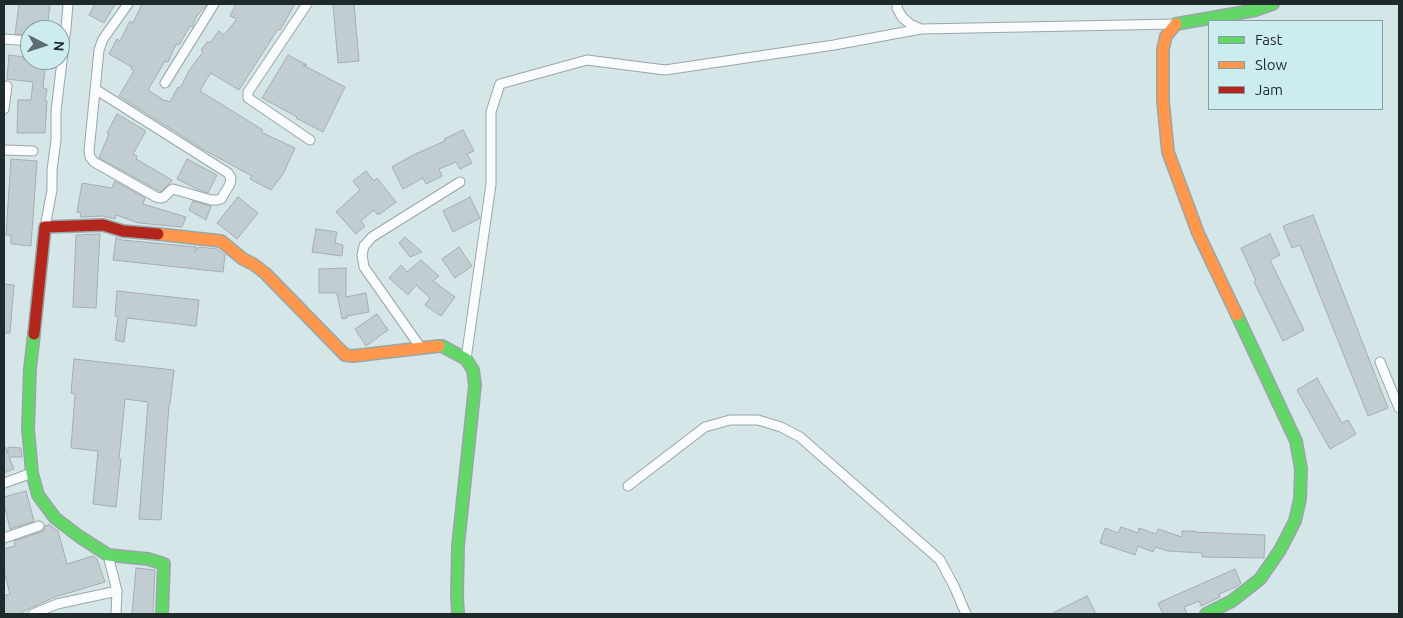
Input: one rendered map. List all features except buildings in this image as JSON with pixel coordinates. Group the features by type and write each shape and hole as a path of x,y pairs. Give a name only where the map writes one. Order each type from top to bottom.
{"street":[{"path":"68,4 56,111 52,190 45,227 30,369 28,429 32,473 38,496 55,518 80,537 108,555 148,559 164,564 162,614"},
{"path":"95,89 228,173 231,178 230,184 221,199 211,200 173,189 164,197 156,197 94,162 90,157 89,151 95,89 99,50 103,39 128,4"},
{"path":"165,83 214,4"},
{"path":"307,4 248,92 248,98 310,140"},
{"path":"897,4 897,8 902,16 910,24 922,28"},
{"path":"466,359 491,184 491,112 500,84 587,60 665,70 834,45 922,28 1175,24 1256,10 1273,4"},
{"path":"1175,24 1166,36 1163,56 1163,102 1168,152 1198,233 1296,440 1301,469 1300,499 1295,521 1280,550 1260,579 1232,601 1206,614"},
{"path":"4,39 20,40"},
{"path":"4,109 7,86"},
{"path":"4,150 33,151"},
{"path":"421,348 364,266 362,255 364,246 372,237 460,182"},
{"path":"45,227 103,225 123,231 221,241 243,259 265,273 345,355 353,356 442,346 466,359 473,370 475,385 458,546 458,614"},
{"path":"1380,362 1399,408"},
{"path":"628,486 705,427 730,420 758,420 781,427 800,437 940,560 966,614"},
{"path":"4,483 32,473"},
{"path":"4,538 39,526"},
{"path":"108,555 116,591 116,614"},
{"path":"33,614 57,604 116,591"}],"traffic: fast":[{"path":"1176,24 1256,10 1273,4"},
{"path":"1206,614 1232,601 1260,579 1280,550 1295,521 1300,499 1301,469 1296,441 1237,315"},
{"path":"34,334 30,369 28,429 32,473 38,495 55,518 108,555 148,559 164,564 162,614"},
{"path":"439,346 466,359 473,370 475,385 458,546 458,614"}],"traffic: slow":[{"path":"1176,24 1166,36 1163,49 1163,101 1168,152 1198,233 1237,315"},
{"path":"158,234 221,241 243,259 265,273 345,355 353,356 439,346"}],"traffic: jam":[{"path":"34,334 45,227 103,225 123,231 158,234"}]}
